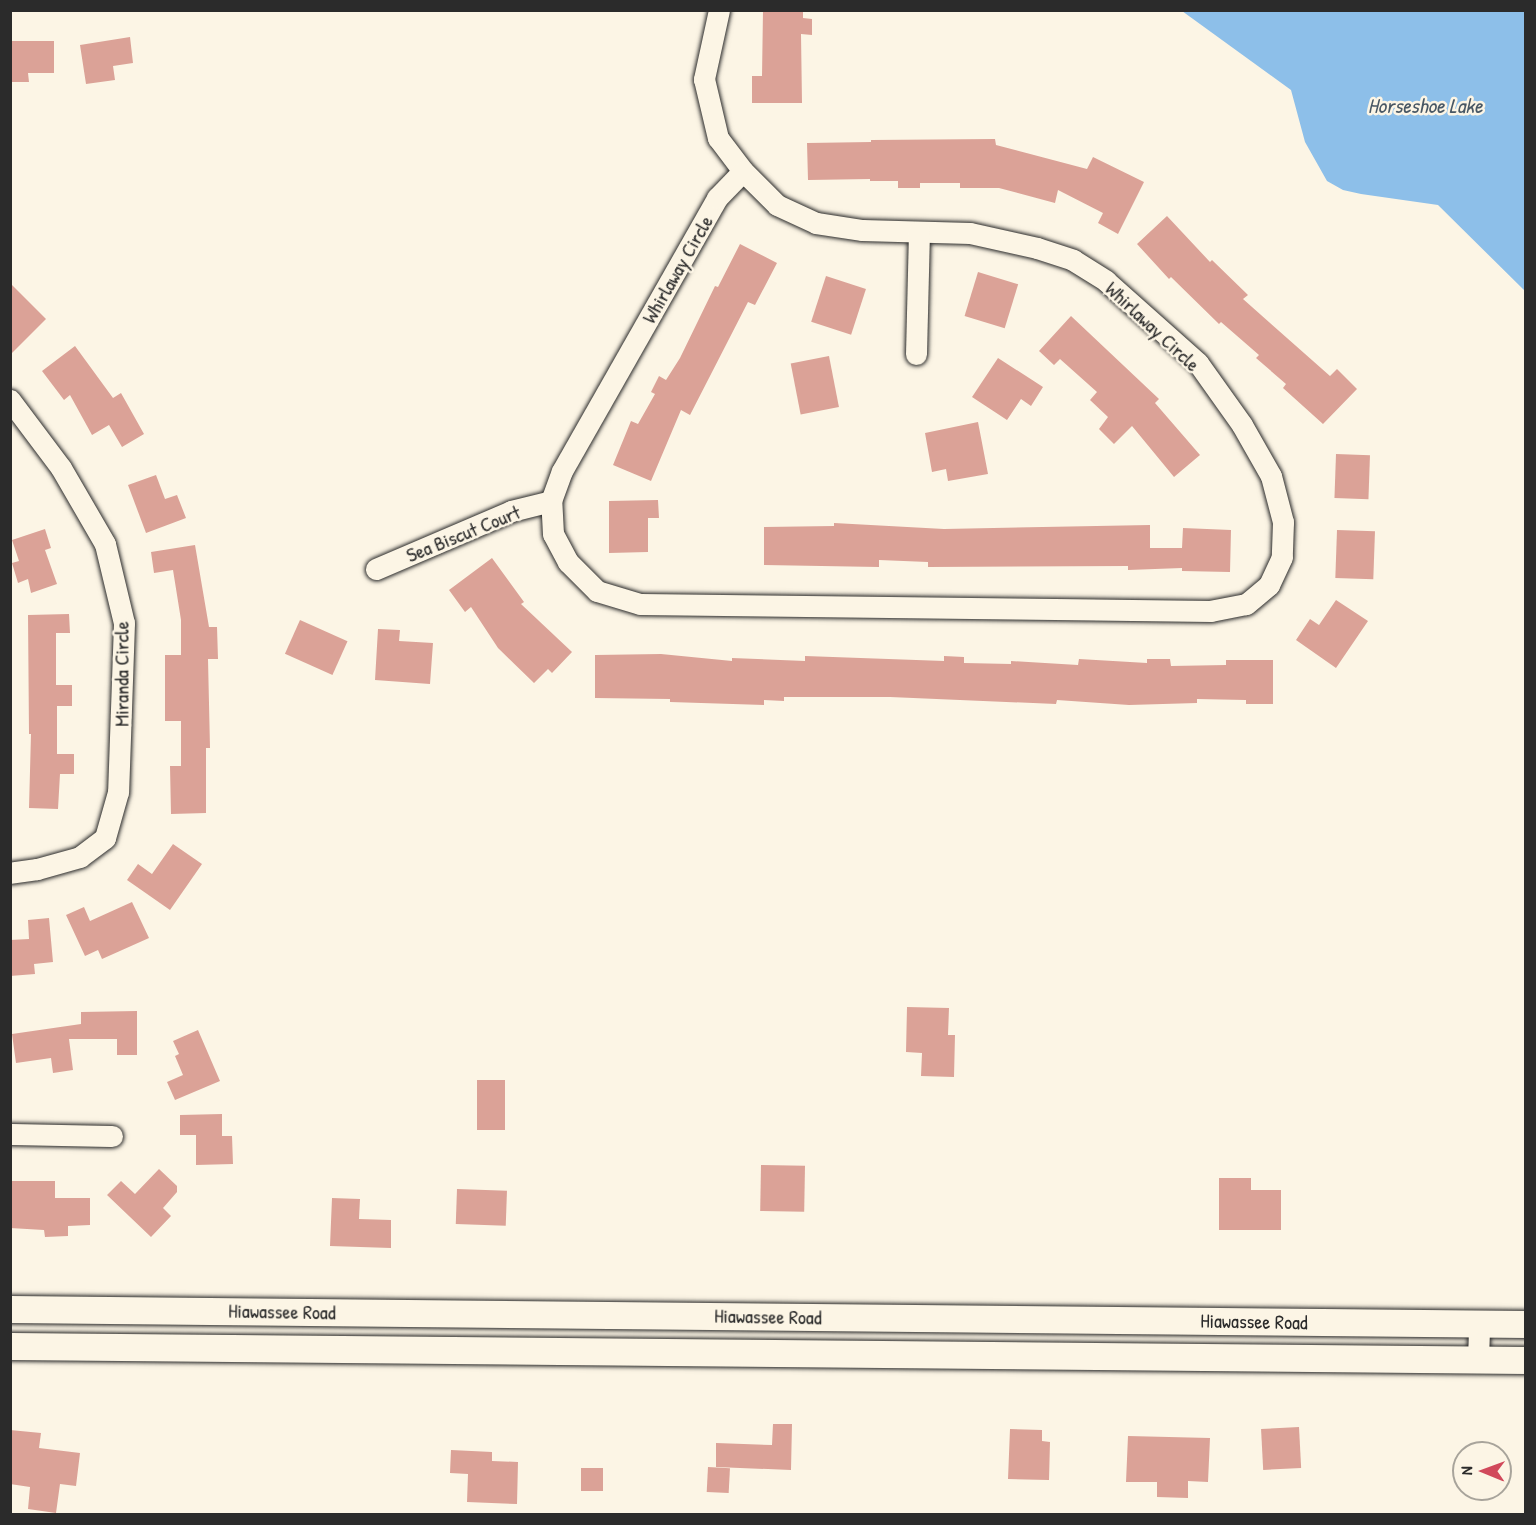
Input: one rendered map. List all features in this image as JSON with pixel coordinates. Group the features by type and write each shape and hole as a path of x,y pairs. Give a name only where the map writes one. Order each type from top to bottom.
{"street":[{"path":"719,10 704,79 718,138 743,171"},
{"name":"Whirlaway Circle","path":"743,171 777,206 816,223 862,230 919,232 970,233 1037,248 1074,260 1106,281 1198,363 1242,425 1271,476 1283,522 1283,533 1282,557 1269,585 1246,604 1211,611 640,604 597,591 568,562 553,534 551,501 570,453 717,198 743,171"},
{"path":"916,354 919,232"},
{"name":"Miranda Circle","path":"10,400 61,468 105,544 124,623 118,792 105,838 80,857 37,869 10,873"},
{"name":"Sea Biscut Court","path":"376,569 511,511 551,501"},
{"path":"10,1134 112,1136"},
{"name":"Hiawassee Road","path":"10,1309 1526,1324"},
{"path":"1478,1359 1479,1323"},
{"name":"Hiawassee Road","path":"10,1346 1526,1359"}],"water":[{"name":"Horseshoe Lake","path":"1182,11 1525,11 1525,291 1438,205 1361,194 1343,190 1327,181 1305,142 1291,90"}],"building":[{"path":"763,10 803,10 803,18 812,19 812,35 801,34 802,103 752,103 752,76 762,76"},
{"path":"130,37 133,63 113,66 115,80 86,84 80,45"},
{"path":"10,41 54,41 54,73 28,73 29,82 10,82"},
{"path":"995,139 996,145 1087,169 1093,157 1144,182 1118,234 1098,223 1103,213 1058,190 1055,203 999,188 960,188 960,183 920,183 920,188 898,188 898,181 808,180 807,143"},
{"path":"1167,216 1210,262 1212,260 1248,295 1243,299 1330,376 1337,369 1357,389 1323,424 1283,388 1286,384 1256,358 1259,355 1221,322 1219,324 1171,277 1169,279 1137,244"},
{"path":"740,244 777,263 755,305 748,302 690,415 681,410 651,481 613,465 631,421 638,424 655,394 651,392 659,376 666,380 680,358 715,286 718,287"},
{"path":"978,272 1018,284 1005,328 965,316"},
{"path":"826,276 866,289 851,335 811,322"},
{"path":"10,283 46,319 10,355"},
{"path":"1071,316 1159,399 1155,403 1200,455 1174,477 1132,426 1114,444 1099,429 1108,417 1090,400 1097,392 1060,359 1054,365 1039,351"},
{"path":"75,346 113,398 121,393 144,434 122,447 109,425 92,435 70,395 64,400 42,371"},
{"path":"829,356 839,407 801,414 791,363"},
{"path":"998,358 1043,387 1031,406 1021,399 1007,420 972,397"},
{"path":"978,422 988,474 948,481 946,469 932,472 925,433"},
{"path":"1336,454 1370,455 1368,499 1334,498"},
{"path":"156,475 165,499 177,495 186,518 146,533 128,485"},
{"path":"658,500 659,518 648,518 648,552 609,553 609,501"},
{"path":"834,523 944,529 1150,525 1150,548 1182,548 1183,528 1231,530 1230,572 1182,571 1182,568 1128,570 1128,566 928,567 928,562 879,560 879,567 764,565 764,527 834,526"},
{"path":"45,529 51,548 45,550 57,584 31,593 28,579 18,583 12,563 19,561 12,540"},
{"path":"1337,530 1375,531 1373,579 1335,578"},
{"path":"195,545 209,627 217,627 218,659 208,659 210,748 206,748 206,813 171,814 170,766 181,766 181,721 165,721 165,655 181,655 181,620 173,570 154,573 151,552"},
{"path":"492,558 524,602 521,604 572,652 552,673 548,669 534,683 498,648 471,607 465,612 449,590"},
{"path":"1336,600 1368,621 1336,668 1296,640 1310,619 1319,625"},
{"path":"69,614 70,633 56,633 56,685 72,685 72,706 57,706 57,754 74,754 74,774 60,774 58,809 29,808 31,734 29,734 28,615"},
{"path":"300,620 348,641 332,675 285,654"},
{"path":"378,629 400,630 399,641 433,643 430,684 375,680"},
{"path":"661,654 732,661 732,658 805,661 805,656 944,661 944,656 964,657 964,663 1011,664 1011,661 1078,665 1079,659 1147,663 1147,659 1170,659 1171,666 1226,665 1226,660 1273,660 1273,704 1246,704 1246,700 1197,699 1197,703 1129,705 1057,700 1056,704 890,697 784,697 784,701 764,700 764,705 670,702 670,699 595,698 595,655"},
{"path":"173,844 202,864 170,910 127,880 138,864 152,874"},
{"path":"132,902 149,938 102,959 98,950 85,956 66,915 84,907 90,921"},
{"path":"49,918 53,962 34,964 35,974 10,976 10,940 29,939 28,920"},
{"path":"907,1007 949,1008 948,1035 955,1035 954,1077 921,1076 922,1053 906,1052"},
{"path":"137,1011 137,1055 117,1055 117,1039 69,1039 73,1070 53,1073 51,1058 16,1063 12,1034 81,1024 81,1012"},
{"path":"198,1030 220,1081 175,1100 167,1082 183,1075 175,1056 179,1054 173,1041"},
{"path":"477,1080 505,1080 505,1130 477,1130"},
{"path":"222,1114 222,1136 232,1136 233,1164 196,1165 196,1135 180,1135 180,1115"},
{"path":"761,1165 805,1166 804,1212 760,1211"},
{"path":"159,1169 177,1186 177,1192 163,1208 171,1216 151,1237 107,1195 121,1181 135,1194"},
{"path":"1219,1178 1251,1178 1251,1190 1281,1190 1281,1230 1219,1230"},
{"path":"10,1181 55,1181 55,1198 90,1198 90,1225 68,1226 68,1236 45,1237 44,1230 10,1228"},
{"path":"457,1189 507,1191 506,1226 456,1224"},
{"path":"332,1198 360,1199 359,1219 391,1220 391,1248 330,1246"},
{"path":"773,1424 792,1424 791,1470 716,1467 716,1443 772,1445"},
{"path":"1299,1427 1301,1468 1263,1470 1261,1429"},
{"path":"1010,1429 1042,1430 1042,1441 1050,1442 1049,1480 1008,1479"},
{"path":"10,1430 41,1433 39,1448 80,1453 76,1486 60,1484 56,1513 28,1509 30,1487 10,1484"},
{"path":"1128,1436 1210,1438 1208,1482 1188,1481 1188,1498 1157,1497 1157,1482 1126,1482"},
{"path":"451,1450 492,1452 492,1461 518,1462 517,1504 467,1502 468,1474 450,1473"},
{"path":"708,1467 730,1468 729,1493 707,1492"},
{"path":"581,1468 603,1468 603,1491 581,1491"}]}
